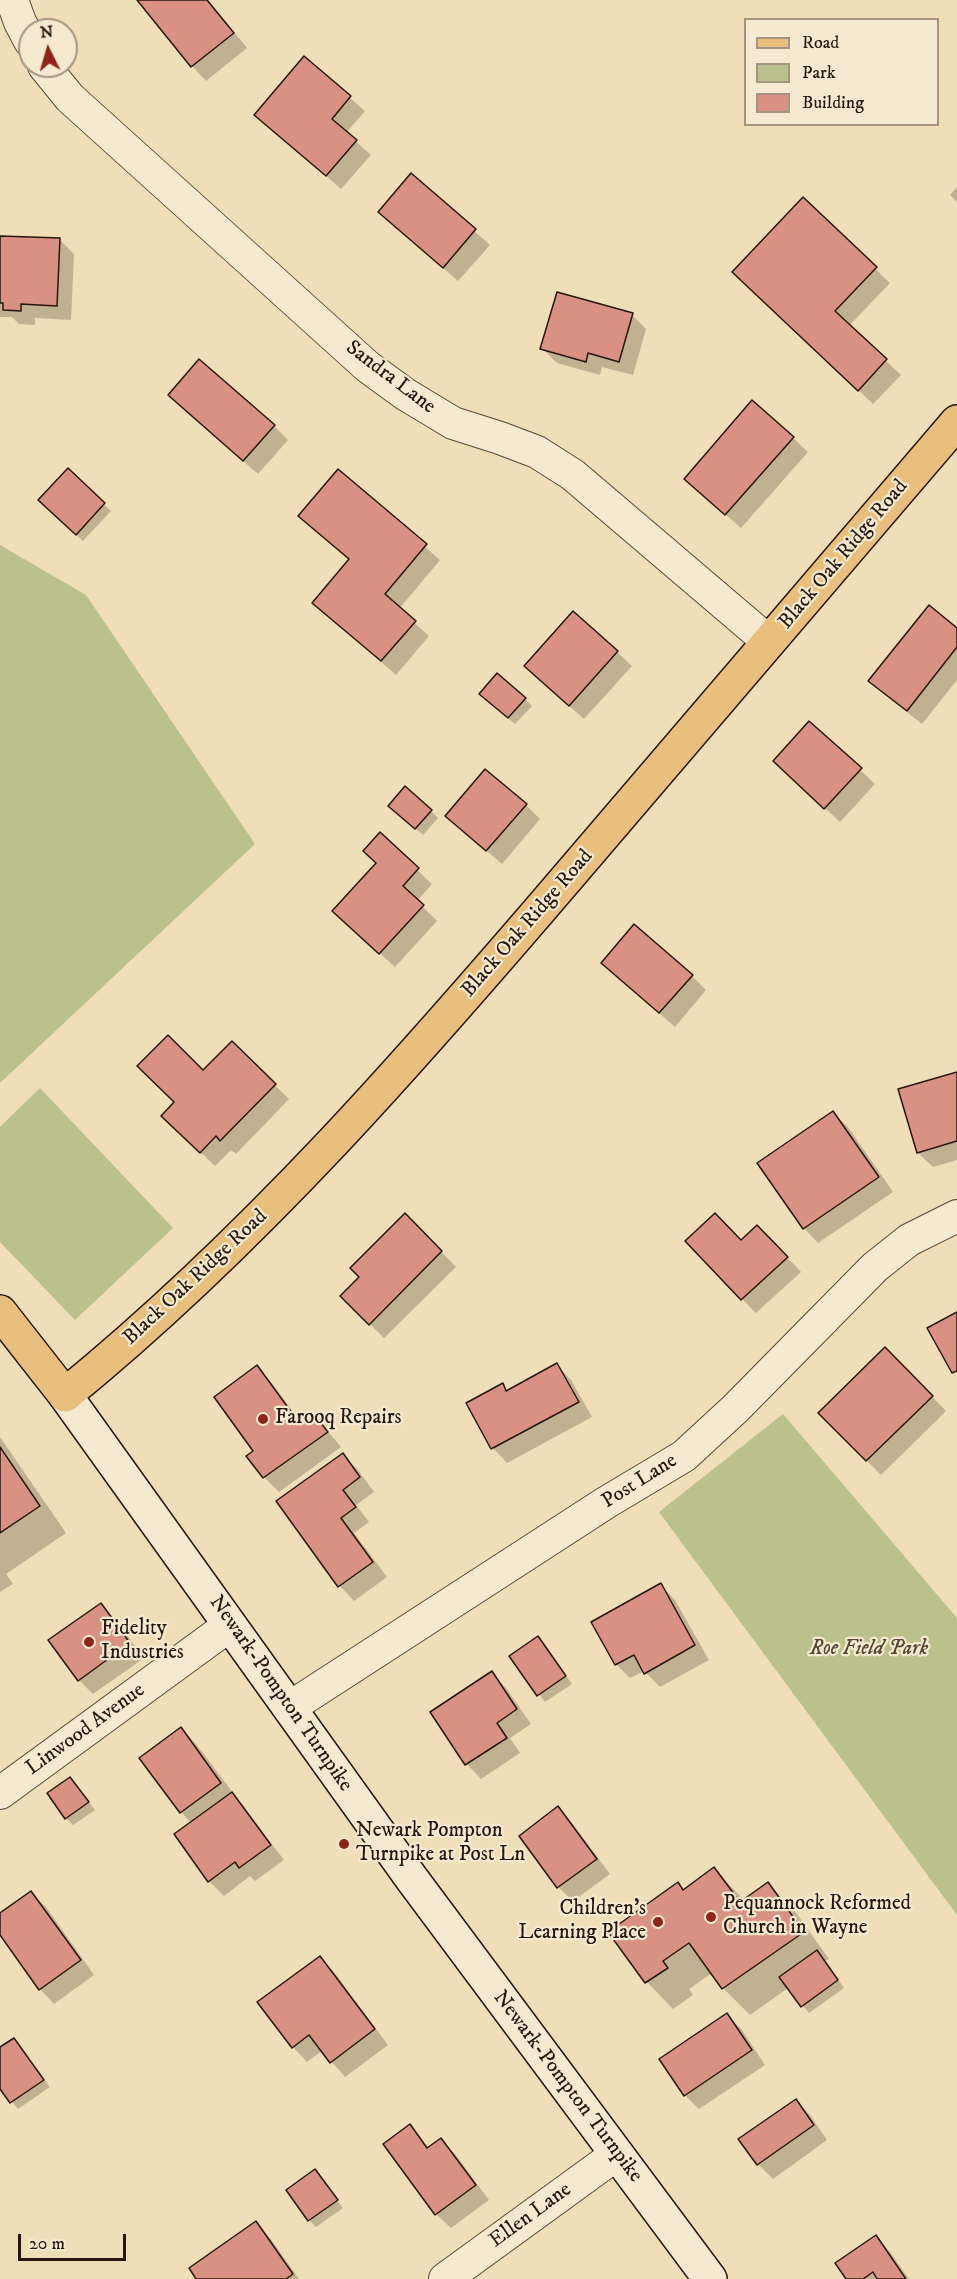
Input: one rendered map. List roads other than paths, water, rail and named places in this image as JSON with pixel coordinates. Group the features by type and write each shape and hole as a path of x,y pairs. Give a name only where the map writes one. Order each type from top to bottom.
{"main road":[{"name":"Black Oak Ridge Road","path":"66,1395 134,1339 277,1201 351,1123 470,991 957,422"},
{"name":"Newark-Pompton Turnpike","path":"0,1312 66,1395 412,1879 710,2279"}],"street":[{"path":"12,0 19,18"},
{"name":"Sandra Lane","path":"54,78 70,98 368,367 405,394 453,423 537,452 573,475 769,642"},
{"name":"Post Lane","path":"290,1708 607,1502 684,1456 735,1409 875,1267 909,1240 957,1216"},
{"name":"Linwood Avenue","path":"0,1793 230,1624"},
{"name":"Ellen Lane","path":"445,2279 617,2154"}],"place":[{"name":"Farooq Repairs","path":"263,1419"},
{"name":"Fidelity Industries","path":"89,1642"},
{"name":"Newark Pompton Turnpike at Post Ln","path":"344,1844"},
{"name":"Pequannock Reformed Church in Wayne","path":"711,1917"},
{"name":"Children's Learning Place","path":"658,1922"}],"park label":[{"name":"Roe Field Park","path":"869,1650"}]}
